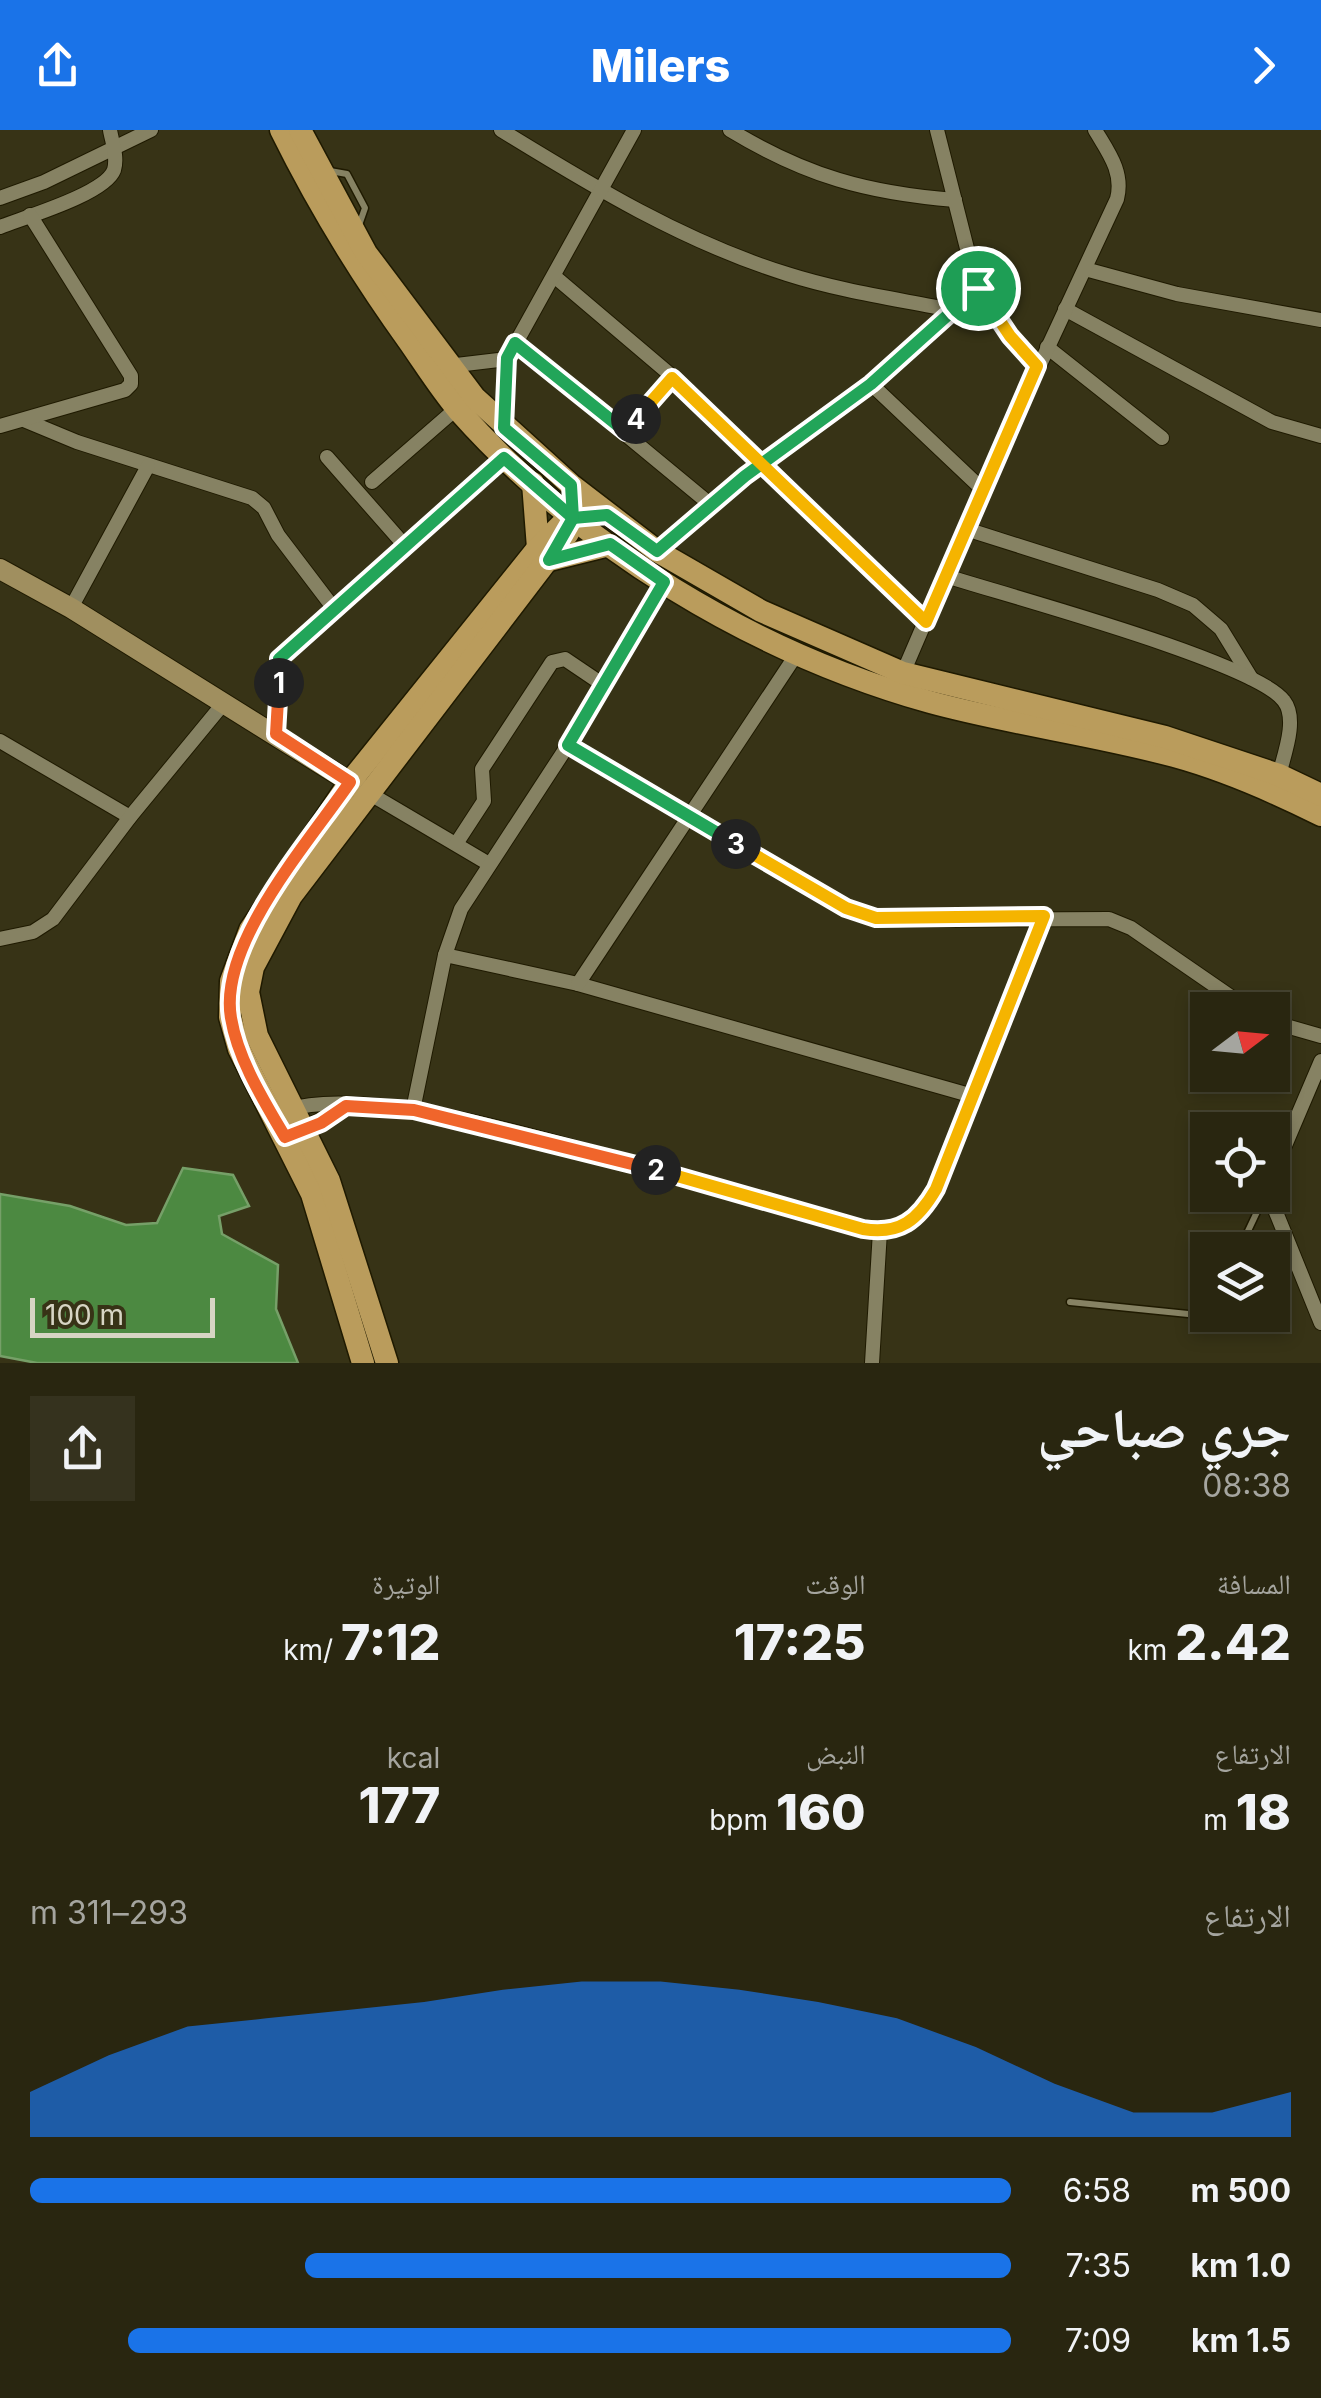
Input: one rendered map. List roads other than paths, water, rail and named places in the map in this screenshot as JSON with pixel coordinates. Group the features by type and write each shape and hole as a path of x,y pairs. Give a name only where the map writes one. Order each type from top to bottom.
{"main road":[{"path":"281,130 345,248 456,408 504,458 573,518 664,582 796,655 933,703 1204,765 1321,815"},
{"path":"300,130 356,234 448,366 504,428 607,515 657,551 761,611 903,674 1165,736 1279,775 1321,796"},
{"path":"533,483 544,554"},
{"path":"387,1363 330,1181 289,1123 234,1032 228,994 235,965 256,919 573,518 571,485"},
{"path":"573,518 607,515"},
{"path":"544,554 610,544"},
{"path":"289,1123 363,1363"}],"street":[{"path":"0,227 102,186 114,171 110,130"},
{"path":"0,198 44,182 151,130"},
{"path":"501,130 657,222 764,267 814,282 951,310"},
{"path":"504,428 507,358 634,130"},
{"path":"730,130 782,160 835,182 901,196 955,200"},
{"path":"938,130 978,288 1010,336 1037,366"},
{"path":"903,674 1037,366 1109,221 1120,185 1118,171 1095,130"},
{"path":"0,426 125,390 132,384 30,215"},
{"path":"1086,269 1177,294 1321,320"},
{"path":"554,276 672,378 926,622"},
{"path":"657,551 760,464 871,384 978,288"},
{"path":"1066,309 1272,422 1321,436"},
{"path":"515,343 711,505"},
{"path":"1047,347 1162,438"},
{"path":"448,366 507,358"},
{"path":"626,432 672,378"},
{"path":"871,384 982,489"},
{"path":"372,482 456,408"},
{"path":"24,420 260,502 285,545 336,610"},
{"path":"327,456 406,547"},
{"path":"276,734 279,659 504,458"},
{"path":"71,608 148,466"},
{"path":"966,529 1158,590 1193,605 1220,630 1252,679"},
{"path":"0,569 71,608 489,864"},
{"path":"946,576 1181,650 1252,679 1281,697 1289,710 1279,775"},
{"path":"414,1110 445,955 460,910 568,745 664,582"},
{"path":"578,984 796,655"},
{"path":"456,844 484,802 482,769 552,662 564,659 602,684"},
{"path":"0,938 33,932 53,919 223,704"},
{"path":"0,740 130,817"},
{"path":"568,745 858,914 907,920 1044,916 1119,922 1223,992"},
{"path":"289,1123 346,1106 414,1110 566,1145 880,1232 907,1225 926,1206 1044,916"},
{"path":"445,955 578,984 973,1096"},
{"path":"1290,1027 1321,1036"},
{"path":"1290,1133 1321,1060"},
{"path":"289,1123 346,1106"},
{"path":"1273,1212 1321,1323"},
{"path":"872,1363 880,1232"}],"lane":[{"path":"1070,1302 1190,1314"}]}
